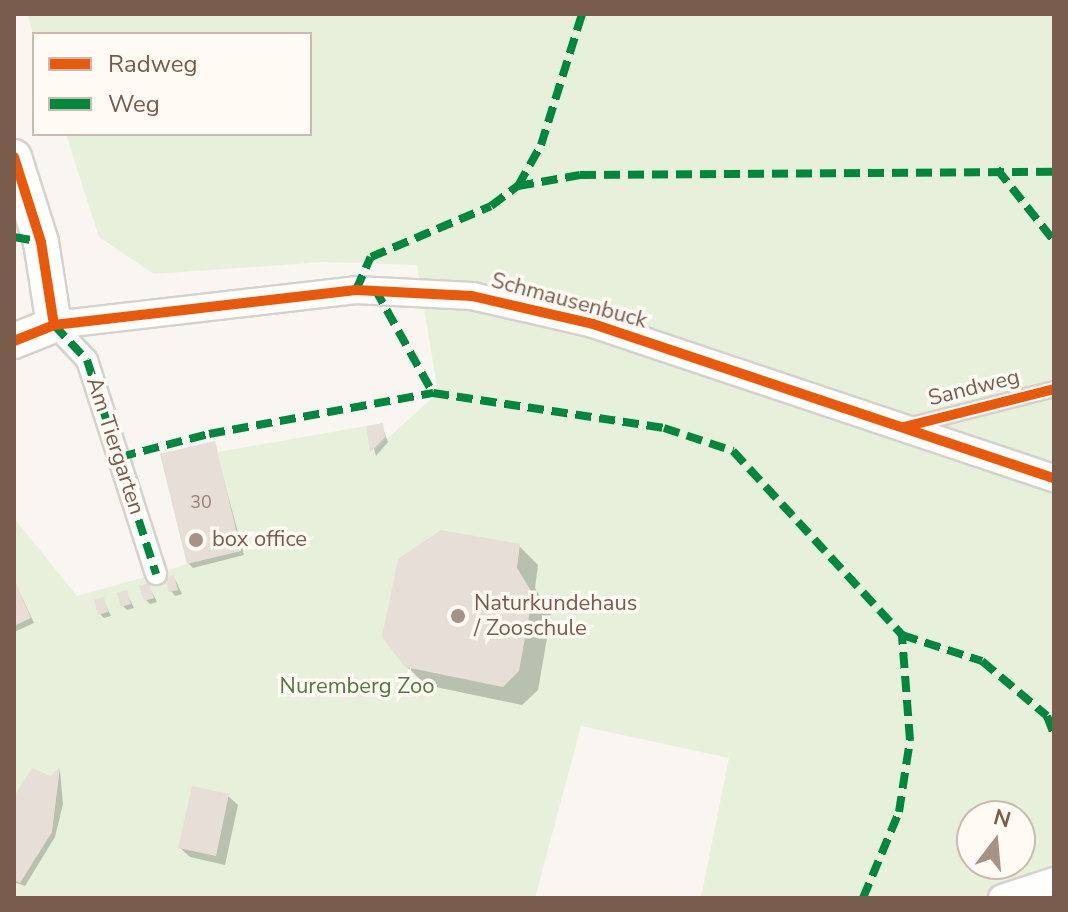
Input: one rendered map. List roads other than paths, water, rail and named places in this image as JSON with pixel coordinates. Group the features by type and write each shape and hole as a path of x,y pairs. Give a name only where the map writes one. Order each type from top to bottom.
{"street":[{"path":"14,157 41,242 54,325 14,341"},
{"name":"Schmausenbuck","path":"54,325 356,290 472,296 593,324 1054,478"},
{"name":"Am Tiergarten","path":"54,325 87,360 156,574"},
{"path":"1002,898 1054,881"}],"lane":[{"name":"Sandweg","path":"904,427 1054,389"}],"place":[{"name":"box office","path":"196,540"},
{"name":"Naturkundehaus / Zooschule","path":"458,616"}],"park label":[{"name":"Nuremberg Zoo","path":"357,687"}]}
